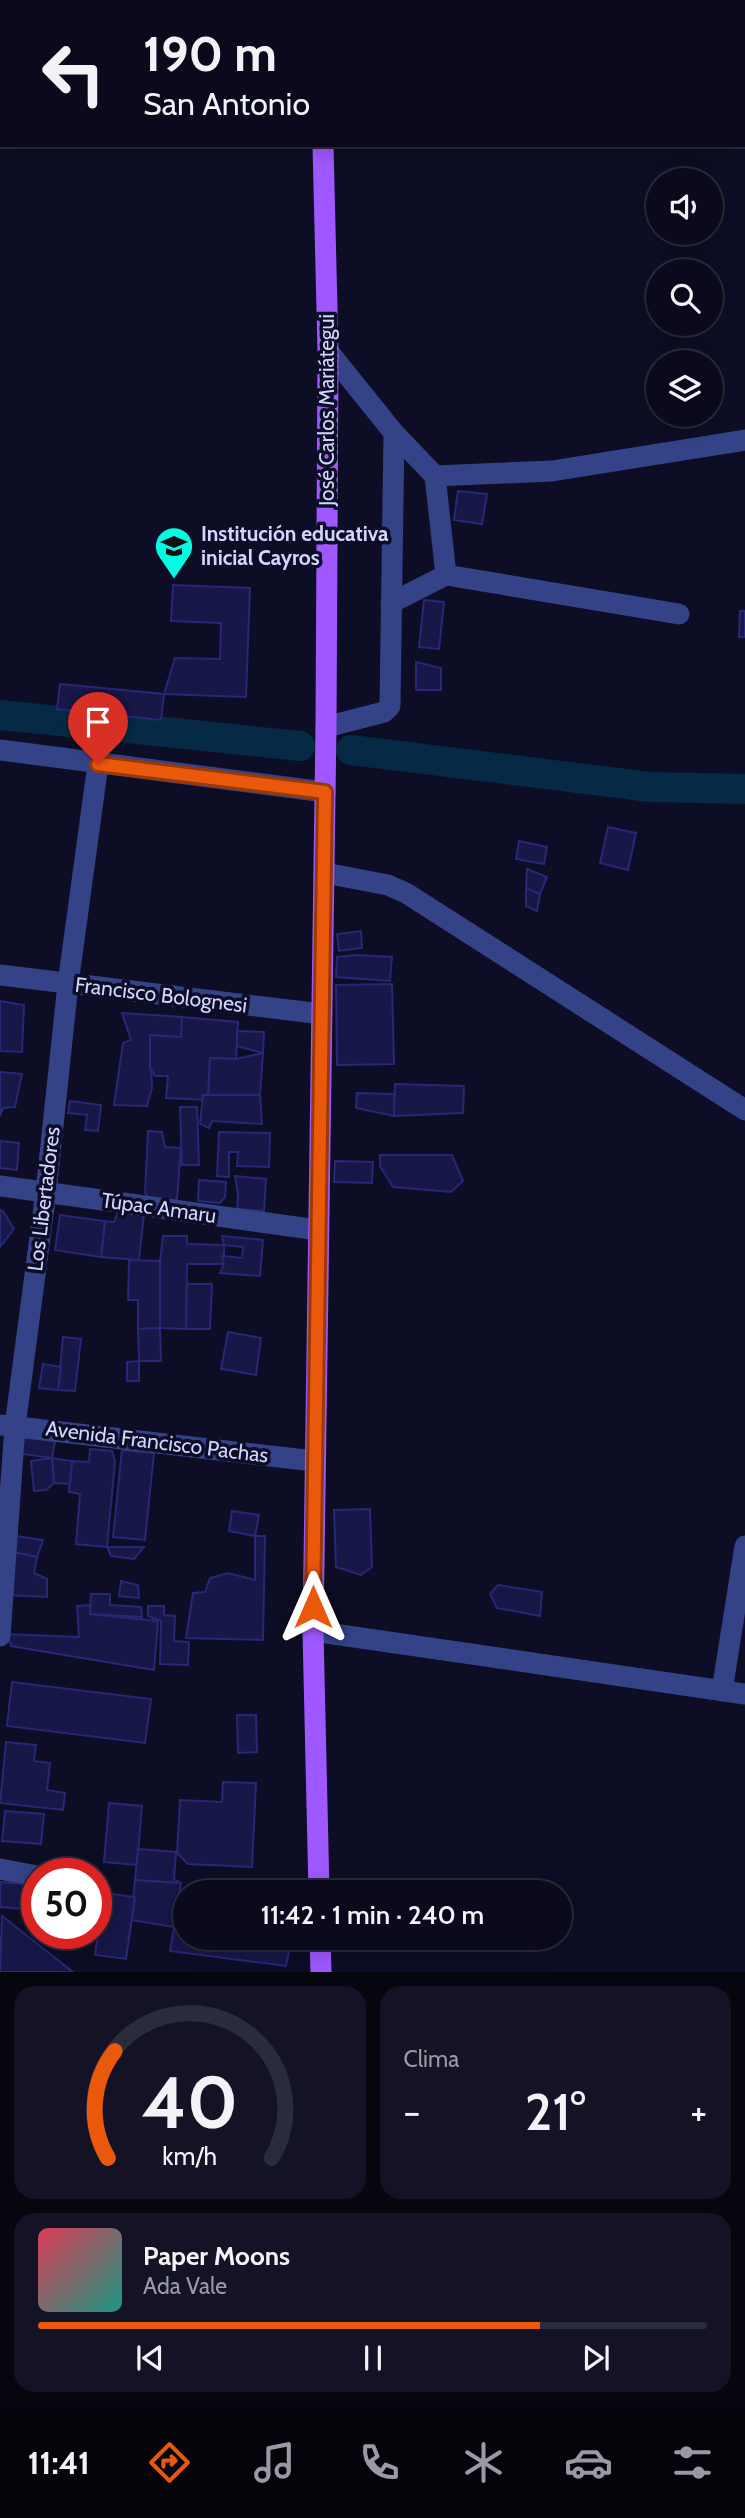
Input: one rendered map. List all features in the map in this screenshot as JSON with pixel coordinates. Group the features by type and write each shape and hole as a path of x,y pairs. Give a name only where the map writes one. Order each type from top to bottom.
{"main road":[{"name":"José Carlos Mariátegui","path":"319,1880 313,1631 326,727 328,351 323,147"},
{"path":"320,1950 321,1972"}],"street":[{"path":"328,351 394,433 435,476 446,575"},
{"path":"326,727 384,712 390,706 394,433"},
{"path":"435,476 552,471 745,440"},
{"path":"391,603 446,575 679,614"},
{"path":"0,750 325,792"},
{"name":"Los Libertadores","path":"0,1636 8,1425 46,1192 68,984 98,764"},
{"path":"325,873 388,886 406,893 745,1110"},
{"name":"Francisco Bolognesi","path":"0,975 322,1014"},
{"name":"Túpac Amaru","path":"0,1186 318,1230"},
{"name":"Avenida Francisco Pachas","path":"8,1425 314,1461"},
{"path":"722,1691 745,1546"},
{"path":"313,1631 745,1694"},
{"path":"0,1869 21,1873"}],"building":[{"path":"458,491 487,494 482,524 454,520"},
{"path":"173,585 250,588 246,697 164,694 175,658 220,659 221,623 171,621"},
{"path":"424,600 444,602 439,649 419,647"},
{"path":"740,611 745,611 745,637 739,637"},
{"path":"416,662 441,668 441,690 416,690"},
{"path":"60,684 164,694 161,720 57,709"},
{"path":"608,827 636,833 628,870 600,863"},
{"path":"519,841 547,847 544,864 516,859"},
{"path":"527,869 547,877 540,894 526,888"},
{"path":"526,888 540,894 537,911 526,906"},
{"path":"361,931 362,948 339,951 337,934"},
{"path":"337,957 392,957 390,981 336,977"},
{"path":"392,984 394,1064 337,1065 336,985"},
{"path":"0,1001 24,1005 22,1052 0,1051"},
{"path":"122,1013 182,1017 181,1037 150,1035 152,1088 147,1106 114,1105 123,1043 131,1040"},
{"path":"182,1017 238,1022 236,1059 210,1058 208,1100 166,1098 168,1076 155,1076 150,1068 150,1035 181,1037"},
{"path":"237,1031 264,1032 263,1053 237,1046"},
{"path":"263,1053 260,1095 208,1100 210,1058 236,1059"},
{"path":"0,1072 22,1074 15,1107 3,1108 0,1116"},
{"path":"395,1084 464,1086 463,1113 394,1116"},
{"path":"357,1093 394,1094 394,1116 356,1108"},
{"path":"203,1095 260,1095 262,1124 212,1121 209,1128 200,1124"},
{"path":"70,1101 101,1105 98,1131 85,1130 87,1115 68,1113"},
{"path":"180,1107 197,1107 199,1165 182,1165"},
{"path":"148,1131 162,1132 165,1147 181,1148 177,1199 168,1203 149,1199 145,1193"},
{"path":"219,1132 270,1133 269,1167 237,1166 238,1152 229,1152 229,1177 217,1176"},
{"path":"0,1141 19,1143 17,1170 0,1168"},
{"path":"380,1155 452,1155 463,1181 451,1192 393,1187 380,1166"},
{"path":"335,1161 373,1162 372,1183 334,1182"},
{"path":"235,1176 266,1179 264,1211 237,1209"},
{"path":"199,1180 226,1182 225,1197 220,1203 198,1201"},
{"path":"0,1210 14,1229 0,1247"},
{"path":"118,1212 144,1214 139,1260 101,1257 105,1221 114,1222"},
{"path":"60,1215 105,1221 101,1257 55,1250"},
{"path":"163,1236 187,1236 187,1244 224,1245 224,1264 187,1264 186,1329 160,1328 160,1261"},
{"path":"222,1236 263,1240 260,1276 220,1273 224,1264 222,1256 242,1258 243,1247 224,1245"},
{"path":"129,1260 160,1261 160,1328 138,1329 138,1300 128,1300"},
{"path":"187,1284 212,1284 210,1329 186,1329"},
{"path":"160,1328 161,1361 139,1361 138,1329"},
{"path":"228,1332 261,1338 256,1375 221,1369"},
{"path":"63,1337 81,1339 75,1391 58,1390"},
{"path":"139,1361 139,1381 127,1381 127,1362"},
{"path":"43,1364 61,1367 58,1390 39,1388"},
{"path":"16,1437 55,1441 52,1458 14,1453"},
{"path":"90,1449 112,1451 115,1461 107,1547 76,1544 80,1494 69,1492 72,1461 89,1462"},
{"path":"122,1450 154,1453 145,1540 113,1537"},
{"path":"52,1458 72,1461 70,1484 54,1483"},
{"path":"52,1458 54,1483 46,1490 34,1491 31,1461"},
{"path":"370,1509 372,1567 361,1575 336,1567 334,1510"},
{"path":"232,1511 259,1515 255,1536 229,1531"},
{"path":"9,1535 43,1540 37,1557 8,1551"},
{"path":"255,1536 265,1536 263,1640 186,1638 193,1593 205,1592 210,1578 228,1573 255,1580"},
{"path":"107,1547 144,1547 134,1559 111,1556"},
{"path":"8,1551 37,1557 34,1573 47,1579 47,1597 5,1595"},
{"path":"121,1581 138,1585 139,1598 119,1596"},
{"path":"498,1585 542,1592 540,1616 497,1608 490,1594"},
{"path":"91,1594 110,1594 110,1605 141,1607 142,1617 90,1614"},
{"path":"90,1605 90,1614 158,1621 154,1670 11,1646 7,1634 79,1637 77,1606"},
{"path":"148,1606 164,1606 164,1615 175,1616 174,1641 189,1642 188,1665 160,1664 161,1621 148,1616"},
{"path":"12,1682 151,1699 145,1743 7,1726"},
{"path":"237,1715 256,1715 257,1752 238,1753"},
{"path":"6,1742 36,1745 34,1761 50,1763 47,1790 65,1793 63,1810 0,1803"},
{"path":"223,1782 256,1783 252,1867 188,1864 177,1853 180,1800 222,1802"},
{"path":"109,1803 142,1806 137,1865 112,1863 112,1858 104,1858"},
{"path":"5,1811 44,1814 41,1844 2,1841"},
{"path":"138,1849 176,1852 176,1880 173,1882 135,1880"},
{"path":"135,1880 173,1882 173,1927 131,1920"},
{"path":"0,1882 21,1884 21,1909 0,1907"},
{"path":"112,1894 135,1897 126,1959 95,1955 96,1949 112,1949"},
{"path":"2,1916 21,1931 21,1949 44,1949 73,1972 0,1972"},
{"path":"173,1933 173,1950 289,1950 286,1966 170,1951"}],"waterway":[{"path":"0,715 300,746"},
{"path":"351,750 650,787 745,789"}],"place":[{"name":"Institución educativa inicial Cayros","path":"174,580"}],"route":[{"path":"98,764 325,792 313,1607"}]}
